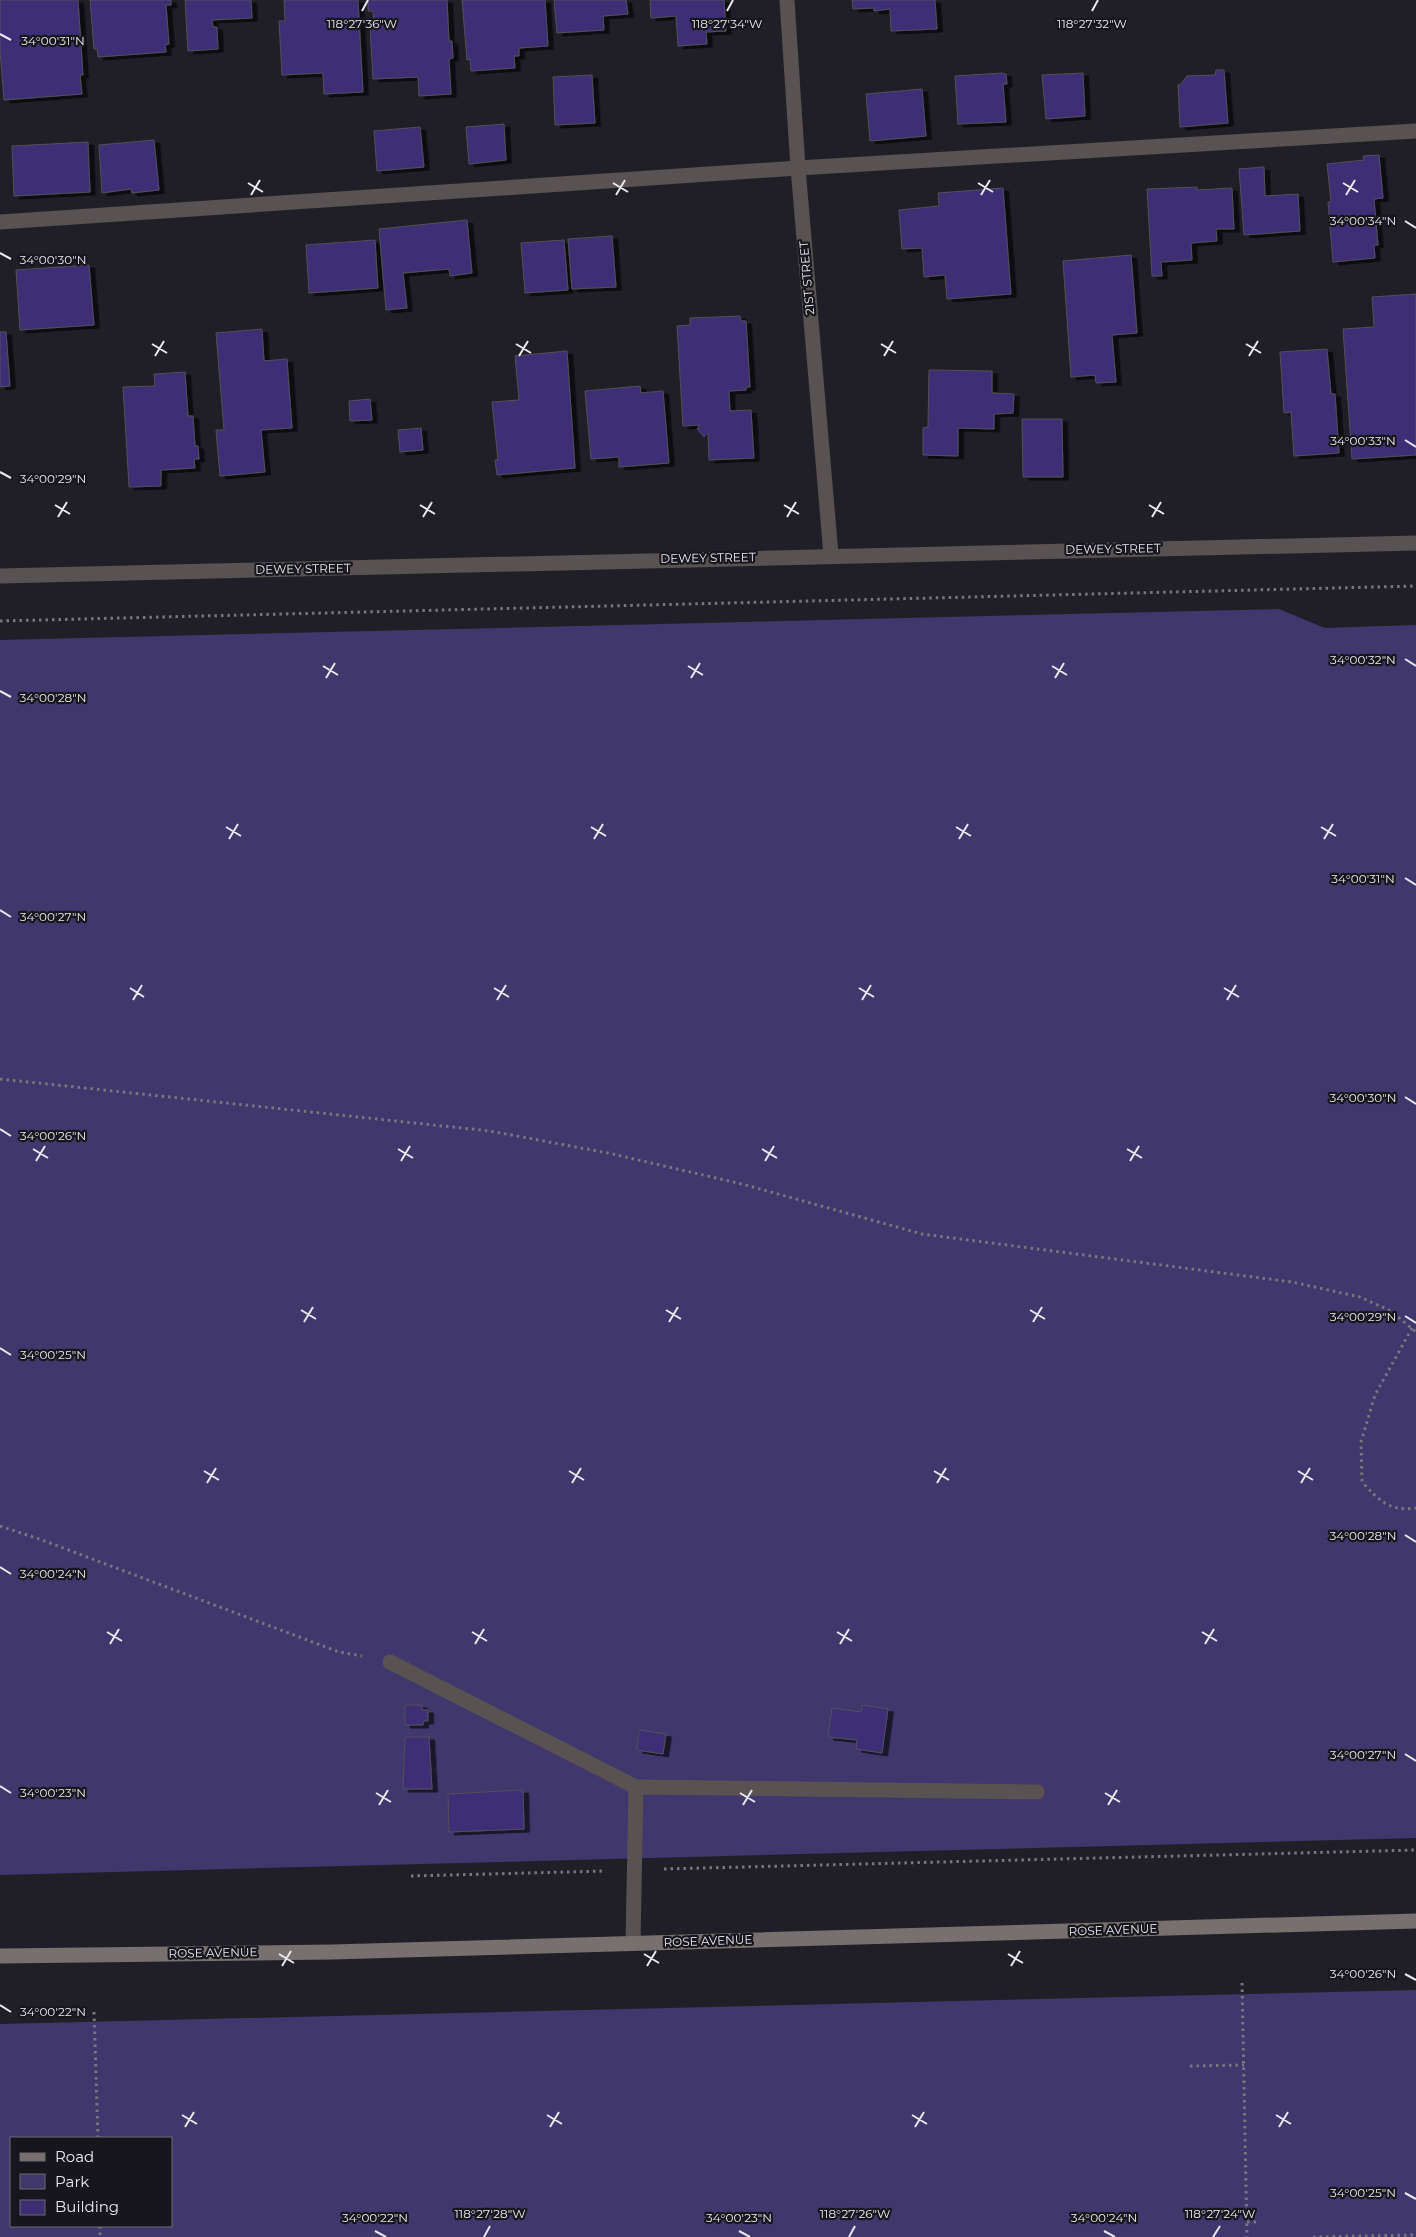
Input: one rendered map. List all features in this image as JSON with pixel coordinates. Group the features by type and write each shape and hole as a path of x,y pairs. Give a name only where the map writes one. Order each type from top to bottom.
{"street":[{"name":"21ST STREET","path":"787,0 798,168 831,555"},
{"path":"0,222 798,168 1416,131"},
{"name":"DEWEY STREET","path":"0,576 831,555 1416,543"},
{"path":"390,1662 636,1787 1037,1792"},
{"path":"633,1943 636,1787"},
{"name":"ROSE AVENUE","path":"0,1956 332,1952 1416,1921"}],"path":[{"path":"0,621 1416,586"},
{"path":"0,1079 490,1131 608,1153 742,1184 922,1234 1292,1282 1360,1297 1391,1311 1416,1332"},
{"path":"1412,1328 1375,1396 1361,1442 1362,1482 1382,1502 1402,1510 1416,1508"},
{"path":"0,1526 42,1540 339,1652 390,1662"},
{"path":"411,1876 1416,1850"},
{"path":"1242,1983 1247,2237"},
{"path":"94,2012 98,2137"},
{"path":"1190,2066 1244,2065"},
{"path":"1247,2222 1258,2222"},
{"path":"1314,2237 1416,2235"}],"green space":[{"path":"1279,609 1325,628 1416,625 1416,1838 0,1875 0,640"},
{"path":"1416,1990 1416,2237 0,2237 0,2024"}],"building":[{"path":"0,0 78,0 83,75 80,75 82,94 4,100 0,51"},
{"path":"90,0 171,0 171,5 166,5 169,44 165,45 166,52 98,57 97,49 94,49"},
{"path":"185,0 251,0 252,18 212,20 213,27 217,27 218,49 188,51"},
{"path":"284,0 358,0 363,92 324,94 323,73 282,75 279,21 285,21"},
{"path":"368,0 447,0 449,41 452,41 453,58 449,59 451,94 419,96 418,77 373,79 370,28 374,27 373,11 368,11"},
{"path":"462,0 545,0 548,46 519,48 519,56 514,56 515,68 471,71 470,59 467,60"},
{"path":"554,0 626,0 628,14 603,16 604,30 557,33"},
{"path":"650,0 724,0 726,31 706,32 707,44 678,46 676,16 651,18"},
{"path":"852,0 935,0 937,29 891,31 890,9 874,11 874,8 853,9"},
{"path":"1216,70 1224,70 1228,123 1180,127 1178,85 1187,76 1215,75"},
{"path":"1083,73 1085,116 1046,119 1042,75"},
{"path":"1006,74 1007,84 1003,84 1006,122 958,124 955,76"},
{"path":"592,75 595,123 555,125 553,77"},
{"path":"922,89 926,136 870,141 866,94"},
{"path":"504,124 506,160 469,164 466,127"},
{"path":"420,127 424,167 377,171 374,131"},
{"path":"154,140 159,190 132,193 131,189 102,193 99,145"},
{"path":"88,142 90,192 14,196 12,146"},
{"path":"1379,155 1383,198 1374,199 1378,245 1374,245 1375,258 1333,262 1328,202 1331,202 1327,164 1364,160 1363,156"},
{"path":"1264,167 1265,196 1298,194 1300,231 1244,235 1239,169"},
{"path":"1197,187 1197,190 1232,188 1234,229 1216,229 1217,241 1191,243 1192,260 1161,262 1162,276 1152,276 1147,189"},
{"path":"1003,188 1011,294 947,299 945,275 924,277 922,248 902,249 899,210 939,206 938,193"},
{"path":"467,220 472,273 450,276 449,269 403,273 407,308 386,310 379,229"},
{"path":"612,236 616,287 572,289 568,239"},
{"path":"375,240 378,288 309,293 306,245"},
{"path":"564,240 568,290 525,293 521,243"},
{"path":"1131,255 1137,333 1112,335 1116,382 1096,383 1095,375 1071,377 1063,261"},
{"path":"89,265 94,325 20,330 16,270"},
{"path":"1416,294 1416,455 1352,459 1343,329 1374,327 1372,297"},
{"path":"740,316 741,321 746,321 750,387 746,387 746,390 729,391 730,411 751,410 754,458 709,460 708,433 704,437 697,429 700,425 683,426 677,326 690,325 690,318"},
{"path":"262,329 264,361 287,359 292,428 261,430 265,472 220,476 216,430 224,430 216,333"},
{"path":"0,332 6,332 10,386 0,387"},
{"path":"1327,349 1331,394 1335,394 1339,453 1294,456 1291,412 1284,413 1280,352"},
{"path":"567,351 575,468 497,475 495,460 498,460 492,402 519,400 515,356"},
{"path":"929,370 992,371 992,393 1014,394 1013,413 994,414 994,429 958,428 958,456 923,455 923,428 928,427"},
{"path":"185,372 188,416 193,416 195,446 198,446 199,459 194,459 195,468 161,470 161,486 129,487 123,387 155,386 154,374"},
{"path":"640,386 641,393 663,391 669,463 619,467 619,457 591,459 585,391"},
{"path":"370,399 372,420 350,421 349,401"},
{"path":"1022,419 1062,419 1063,477 1023,477"},
{"path":"421,428 423,450 400,452 398,430"},
{"path":"405,1705 422,1705 422,1710 428,1710 428,1721 423,1721 423,1725 405,1725"},
{"path":"862,1705 888,1709 882,1753 856,1749 857,1740 828,1737 832,1708 861,1712"},
{"path":"639,1730 666,1734 663,1754 637,1750"},
{"path":"405,1737 429,1737 432,1789 403,1789"},
{"path":"523,1790 524,1829 449,1832 448,1794"}]}
